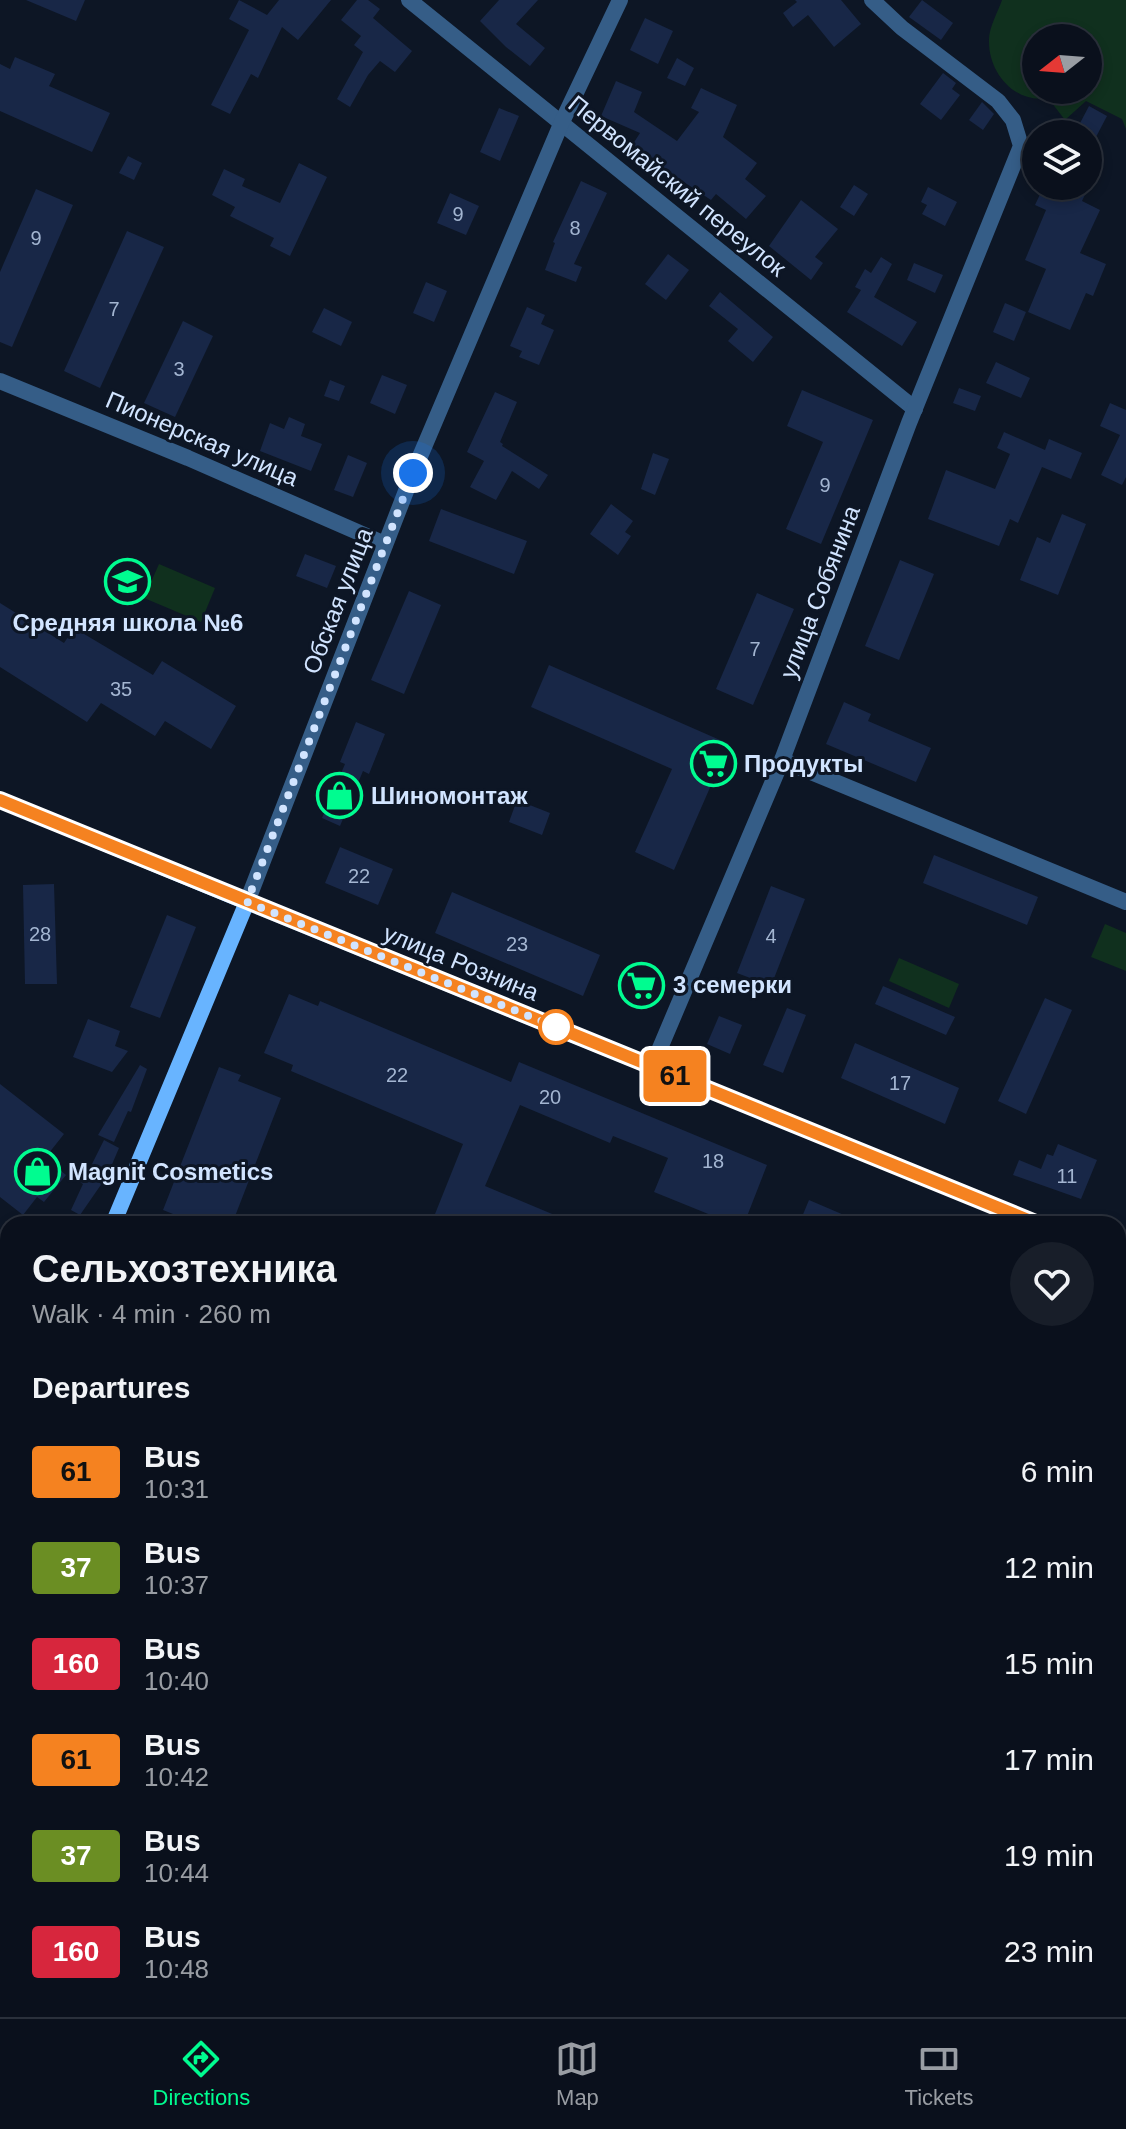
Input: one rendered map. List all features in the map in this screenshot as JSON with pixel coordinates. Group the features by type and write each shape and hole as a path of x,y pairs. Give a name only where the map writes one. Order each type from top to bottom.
{"main road":[{"name":"улица Рознина","path":"0,800 247,902"},
{"name":"Обская улица","path":"116,1216 247,902"}],"street":[{"name":"Первомайский переулок","path":"409,0 915,409"},
{"name":"Обская улица","path":"247,902 385,544 561,124 620,0"},
{"name":"улица Собянина","path":"652,1067 782,760 915,409 1021,146 1018,131 1008,111 998,101 902,28 872,0"},
{"name":"Пионерская улица","path":"0,381 385,544"},
{"path":"782,760 1126,902"},
{"name":"улица Рознина","path":"247,902 1018,1216"}],"green space":[{"path":"1002,0 1126,0 1126,129 1122,119 1092,104 1102,104 1102,24 1022,24 1022,94 1006,84 994,65 989,42"},
{"path":"1053,104 1083,104 1065,120"},
{"path":"159,564 215,588 201,622 144,598"},
{"path":"1105,924 1126,933 1126,971 1091,957"},
{"path":"899,958 959,984 949,1008 889,981"}],"building":[{"path":"26,0 85,0 76,21"},
{"path":"239,0 267,15 279,0 331,0 298,40 282,27 258,78 251,74 230,114 211,105 249,30 229,19"},
{"path":"357,0 368,0 380,9 373,18 412,51 395,72 380,61 368,75 350,107 337,99 363,52 354,45 361,36 341,20"},
{"path":"499,0 538,0 516,24 545,48 530,66 480,21"},
{"path":"795,0 841,0 861,24 834,47 808,15 793,27 783,13 797,2"},
{"path":"922,0 953,23 941,40 909,17"},
{"path":"645,18 673,31 658,64 630,50"},
{"path":"15,57 55,74 49,86 110,113 92,152 0,111 0,64 10,69"},
{"path":"677,58 694,68 685,86 667,78"},
{"path":"943,73 956,83 952,89 960,95 941,120 920,104"},
{"path":"616,81 642,92 634,112 677,141 699,112 691,108 701,88 737,105 723,137 757,163 745,179 766,196 746,219 716,194 711,200 631,147 640,133 601,116"},
{"path":"982,102 994,114 983,130 969,120"},
{"path":"1089,106 1107,116 1102,126 1102,120 1082,120"},
{"path":"499,108 519,116 500,161 480,152"},
{"path":"128,156 142,163 134,180 119,173"},
{"path":"299,163 327,177 290,256 270,246 274,238 230,216 235,207 212,195 224,169 245,179 242,186 280,203"},
{"path":"581,181 607,193 574,264 582,267 576,282 545,270 553,242"},
{"path":"854,185 868,194 854,216 840,207"},
{"path":"928,187 957,202 945,226 922,214 927,205 921,202"},
{"path":"36,189 73,205 12,347 0,342 0,272"},
{"path":"450,193 479,206 466,235 437,223"},
{"path":"801,200 838,229 815,257 823,263 811,280 769,246"},
{"path":"1037,200 1082,200 1100,210 1080,253 1106,264 1093,296 1086,293 1070,330 1028,312 1046,269 1025,260 1046,210 1035,205"},
{"path":"127,231 164,247 100,388 64,371"},
{"path":"668,254 689,270 666,300 645,284"},
{"path":"881,257 892,264 874,297 917,322 902,346 847,312 861,290 855,287 865,269 871,273"},
{"path":"914,263 943,275 935,293 907,280"},
{"path":"426,282 447,291 434,322 413,313"},
{"path":"720,292 773,337 753,362 728,341 738,329 709,306"},
{"path":"1005,303 1026,312 1014,341 993,332"},
{"path":"527,307 545,315 541,324 554,330 539,365 519,357 522,351 510,346"},
{"path":"324,308 352,322 341,346 312,332"},
{"path":"183,321 213,336 175,417 144,403"},
{"path":"996,362 1030,378 1021,398 986,383"},
{"path":"382,375 407,385 395,414 370,403"},
{"path":"330,380 345,386 339,401 324,396"},
{"path":"959,388 981,396 975,411 953,403"},
{"path":"802,390 873,420 821,544 786,529 823,442 787,426"},
{"path":"495,392 517,402 500,442 502,446 548,475 539,489 512,471 496,500 470,487 484,461 467,452"},
{"path":"1110,403 1126,410 1126,477 1122,485 1101,475 1120,435 1100,426"},
{"path":"289,417 305,424 301,436 322,444 311,471 260,451 270,423 284,429"},
{"path":"1004,432 1045,450 1049,439 1082,453 1071,479 1042,467 1018,523 1010,519 999,546 928,519 946,470 995,489 1010,454 997,448"},
{"path":"653,453 669,459 655,495 641,489"},
{"path":"348,455 367,463 353,497 334,490"},
{"path":"611,504 633,521 625,532 631,536 618,555 590,534"},
{"path":"441,509 527,541 514,574 429,541"},
{"path":"1062,514 1086,524 1058,595 1020,580 1037,537 1050,543"},
{"path":"305,554 336,566 327,588 296,576"},
{"path":"900,560 934,574 899,660 865,646"},
{"path":"409,591 441,605 404,694 371,680"},
{"path":"757,593 794,609 753,705 716,689"},
{"path":"0,603 64,643 74,628 153,675 162,661 236,706 211,749 165,721 155,736 101,703 87,722 0,667"},
{"path":"549,665 729,744 674,870 635,852 672,769 531,707"},
{"path":"844,702 871,714 868,721 931,748 916,782 826,744"},
{"path":"356,722 385,734 369,774 363,771 340,826 322,818 345,764 340,762"},
{"path":"517,800 550,813 542,835 509,822"},
{"path":"340,847 393,869 378,905 325,883"},
{"path":"934,855 1038,897 1027,925 923,883"},
{"path":"54,884 57,984 25,984 23,885"},
{"path":"771,886 805,899 771,986 737,973"},
{"path":"452,892 600,955 583,996 435,933"},
{"path":"167,915 196,927 160,1018 130,1007"},
{"name":"3 семерки","path":"634,966 662,978 651,1004 623,992"},
{"path":"883,986 955,1017 946,1035 875,1004"},
{"path":"289,994 318,1006 320,1001 511,1082 519,1062 767,1165 747,1216 713,1216 654,1192 668,1158 613,1136 610,1143 520,1105 485,1186 557,1216 434,1216 463,1144 291,1071 293,1065 264,1053"},
{"path":"1045,998 1072,1010 1026,1114 998,1101"},
{"path":"787,1008 806,1015 783,1073 763,1065"},
{"path":"719,1016 742,1025 730,1054 707,1044"},
{"path":"88,1019 120,1031 115,1046 128,1051 112,1072 73,1057"},
{"path":"855,1043 959,1088 945,1124 841,1078"},
{"path":"140,1065 147,1069 131,1112 128,1111 114,1142 98,1135"},
{"path":"219,1067 241,1075 238,1081 281,1098 235,1216 178,1216 163,1210"},
{"path":"0,1084 64,1134 45,1158 66,1175 44,1202 37,1197 23,1215 0,1197"},
{"path":"104,1140 119,1148 107,1176 80,1215 71,1210 83,1184 78,1181 87,1166 90,1168"},
{"path":"1058,1144 1097,1160 1081,1199 1013,1175 1019,1160 1041,1169 1047,1154 1053,1156"},
{"path":"809,1200 846,1216 802,1216"}],"bus line":[{"name":"61","path":"0,800 1019,1216"}],"place":[{"name":"Средняя школа №6","path":"128,581"},
{"name":"Продукты","path":"713,764"},
{"name":"Шиномонтаж","path":"340,796"},
{"name":"3 семерки","path":"642,985"},
{"name":"Magnit Cosmetics","path":"37,1172"}],"route":[{"path":"413,473 247,902 556,1027"}]}
